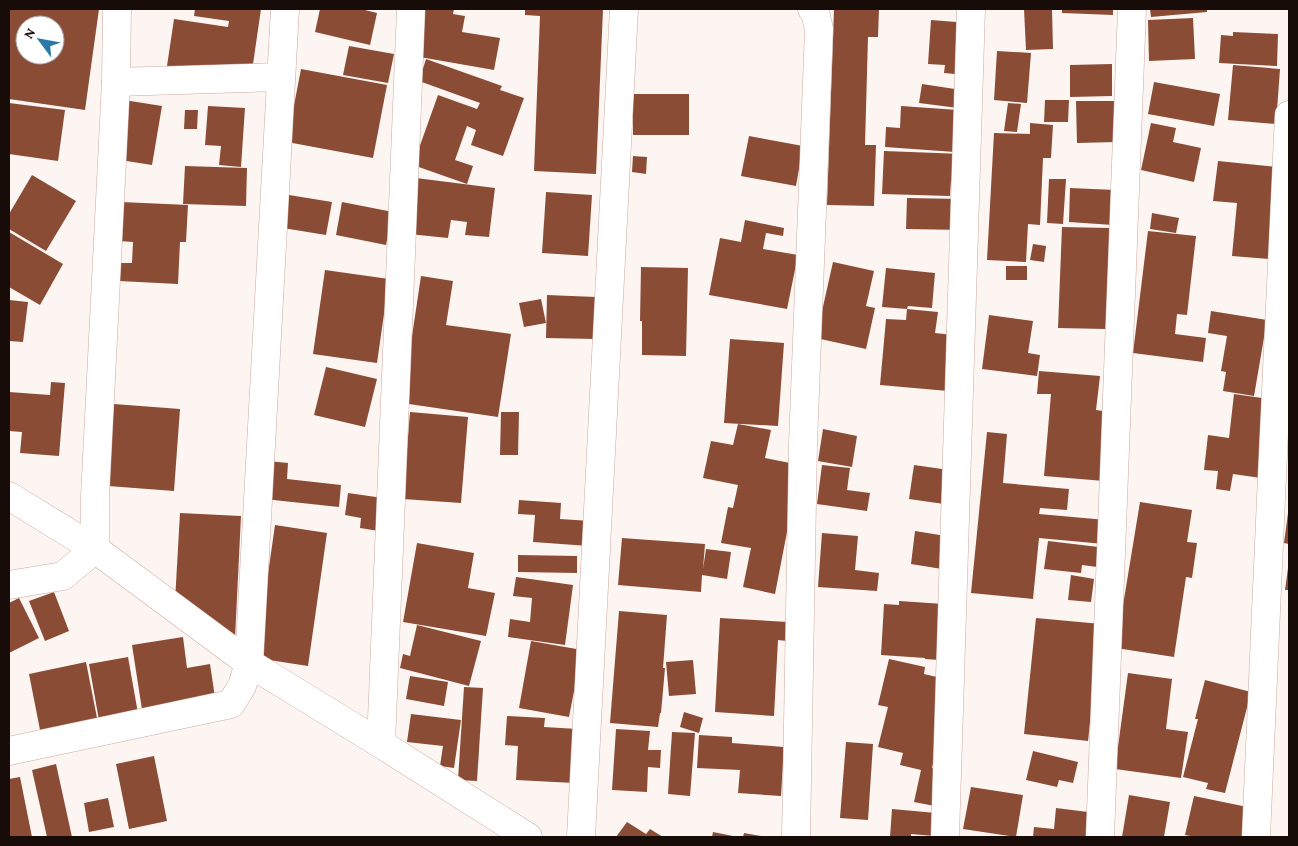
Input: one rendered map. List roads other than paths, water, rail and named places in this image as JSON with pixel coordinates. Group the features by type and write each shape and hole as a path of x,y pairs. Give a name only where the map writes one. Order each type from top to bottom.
{"street":[{"path":"9,585 63,576 94,549 116,82 117,9"},
{"path":"9,751 231,704 242,686 249,663 285,9"},
{"path":"381,744 411,9"},
{"path":"581,837 624,9"},
{"path":"796,837 803,444 819,29 815,12 812,9"},
{"path":"945,837 971,9"},
{"path":"1100,837 1132,9"},
{"path":"116,82 281,77"},
{"path":"1256,837 1278,600 1289,115"},
{"path":"9,496 94,549 249,663 528,837"}]}
